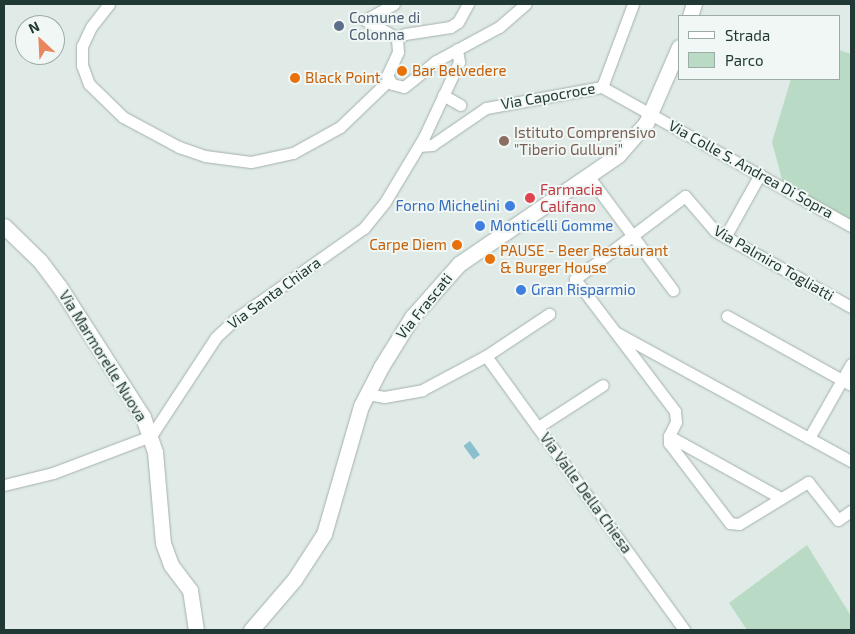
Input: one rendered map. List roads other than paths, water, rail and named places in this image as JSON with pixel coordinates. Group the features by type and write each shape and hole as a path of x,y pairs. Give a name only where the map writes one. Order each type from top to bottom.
{"street":[{"path":"109,4 91,27 82,46 82,65 88,84 122,117 179,147 205,156 255,162 299,150 347,121 390,82"},
{"path":"394,4 365,20 397,38"},
{"path":"397,38 405,34 434,31 456,23 468,4"},
{"path":"390,82 406,87 436,61 499,27 525,4"},
{"path":"602,86 632,4"},
{"path":"390,82 387,73 398,52 397,38"},
{"name":"Via Frascati","path":"251,630 294,580 327,529 367,394 412,317 459,264 589,177 625,149 651,113 678,49"},
{"name":"Via Santa Chiara","path":"151,436 216,337 234,320 364,228 396,185 419,146 460,60 457,50"},
{"name":"Via Capocroce","path":"419,146 432,145 486,108 602,86 651,113"},
{"path":"443,96 460,104"},
{"name":"Via Colle S. Andrea Di Sopra","path":"651,113 851,226"},
{"path":"725,237 760,174"},
{"path":"589,177 673,290"},
{"name":"Via Palmiro Togliatti","path":"632,235 685,196 715,231 851,307"},
{"name":"Via Marmorelle Nuova","path":"4,226 40,261 59,286 137,406 151,436 163,543 171,565 190,590 197,626"},
{"path":"632,235 575,279 675,411 676,422 669,436 669,443 733,525 808,482 838,520 851,511"},
{"path":"367,394 384,397 419,392 486,356 549,314"},
{"path":"727,316 847,382"},
{"path":"613,331 851,460"},
{"name":"Via Valle Della Chiesa","path":"486,356 684,630"},
{"path":"809,438 847,382 851,364"},
{"path":"538,427 603,385"},
{"path":"8,484 53,473 151,436"},
{"path":"669,436 781,498"}],"water":[{"path":"470,441 480,455 474,459 464,446"}],"place":[{"name":"Comune di Colonna","path":"339,26"},
{"name":"Bar Belvedere","path":"402,71"},
{"name":"Black Point","path":"295,78"},
{"name":"Istituto Comprensivo \"Tiberio Gulluni\"","path":"504,141"},
{"name":"Farmacia Califano","path":"530,198"},
{"name":"Forno Michelini","path":"510,206"},
{"name":"Monticelli Gomme","path":"480,226"},
{"name":"Carpe Diem","path":"457,245"},
{"name":"PAUSE - Beer Restaurant & Burger House","path":"490,259"},
{"name":"Gran Risparmio","path":"521,290"}]}
